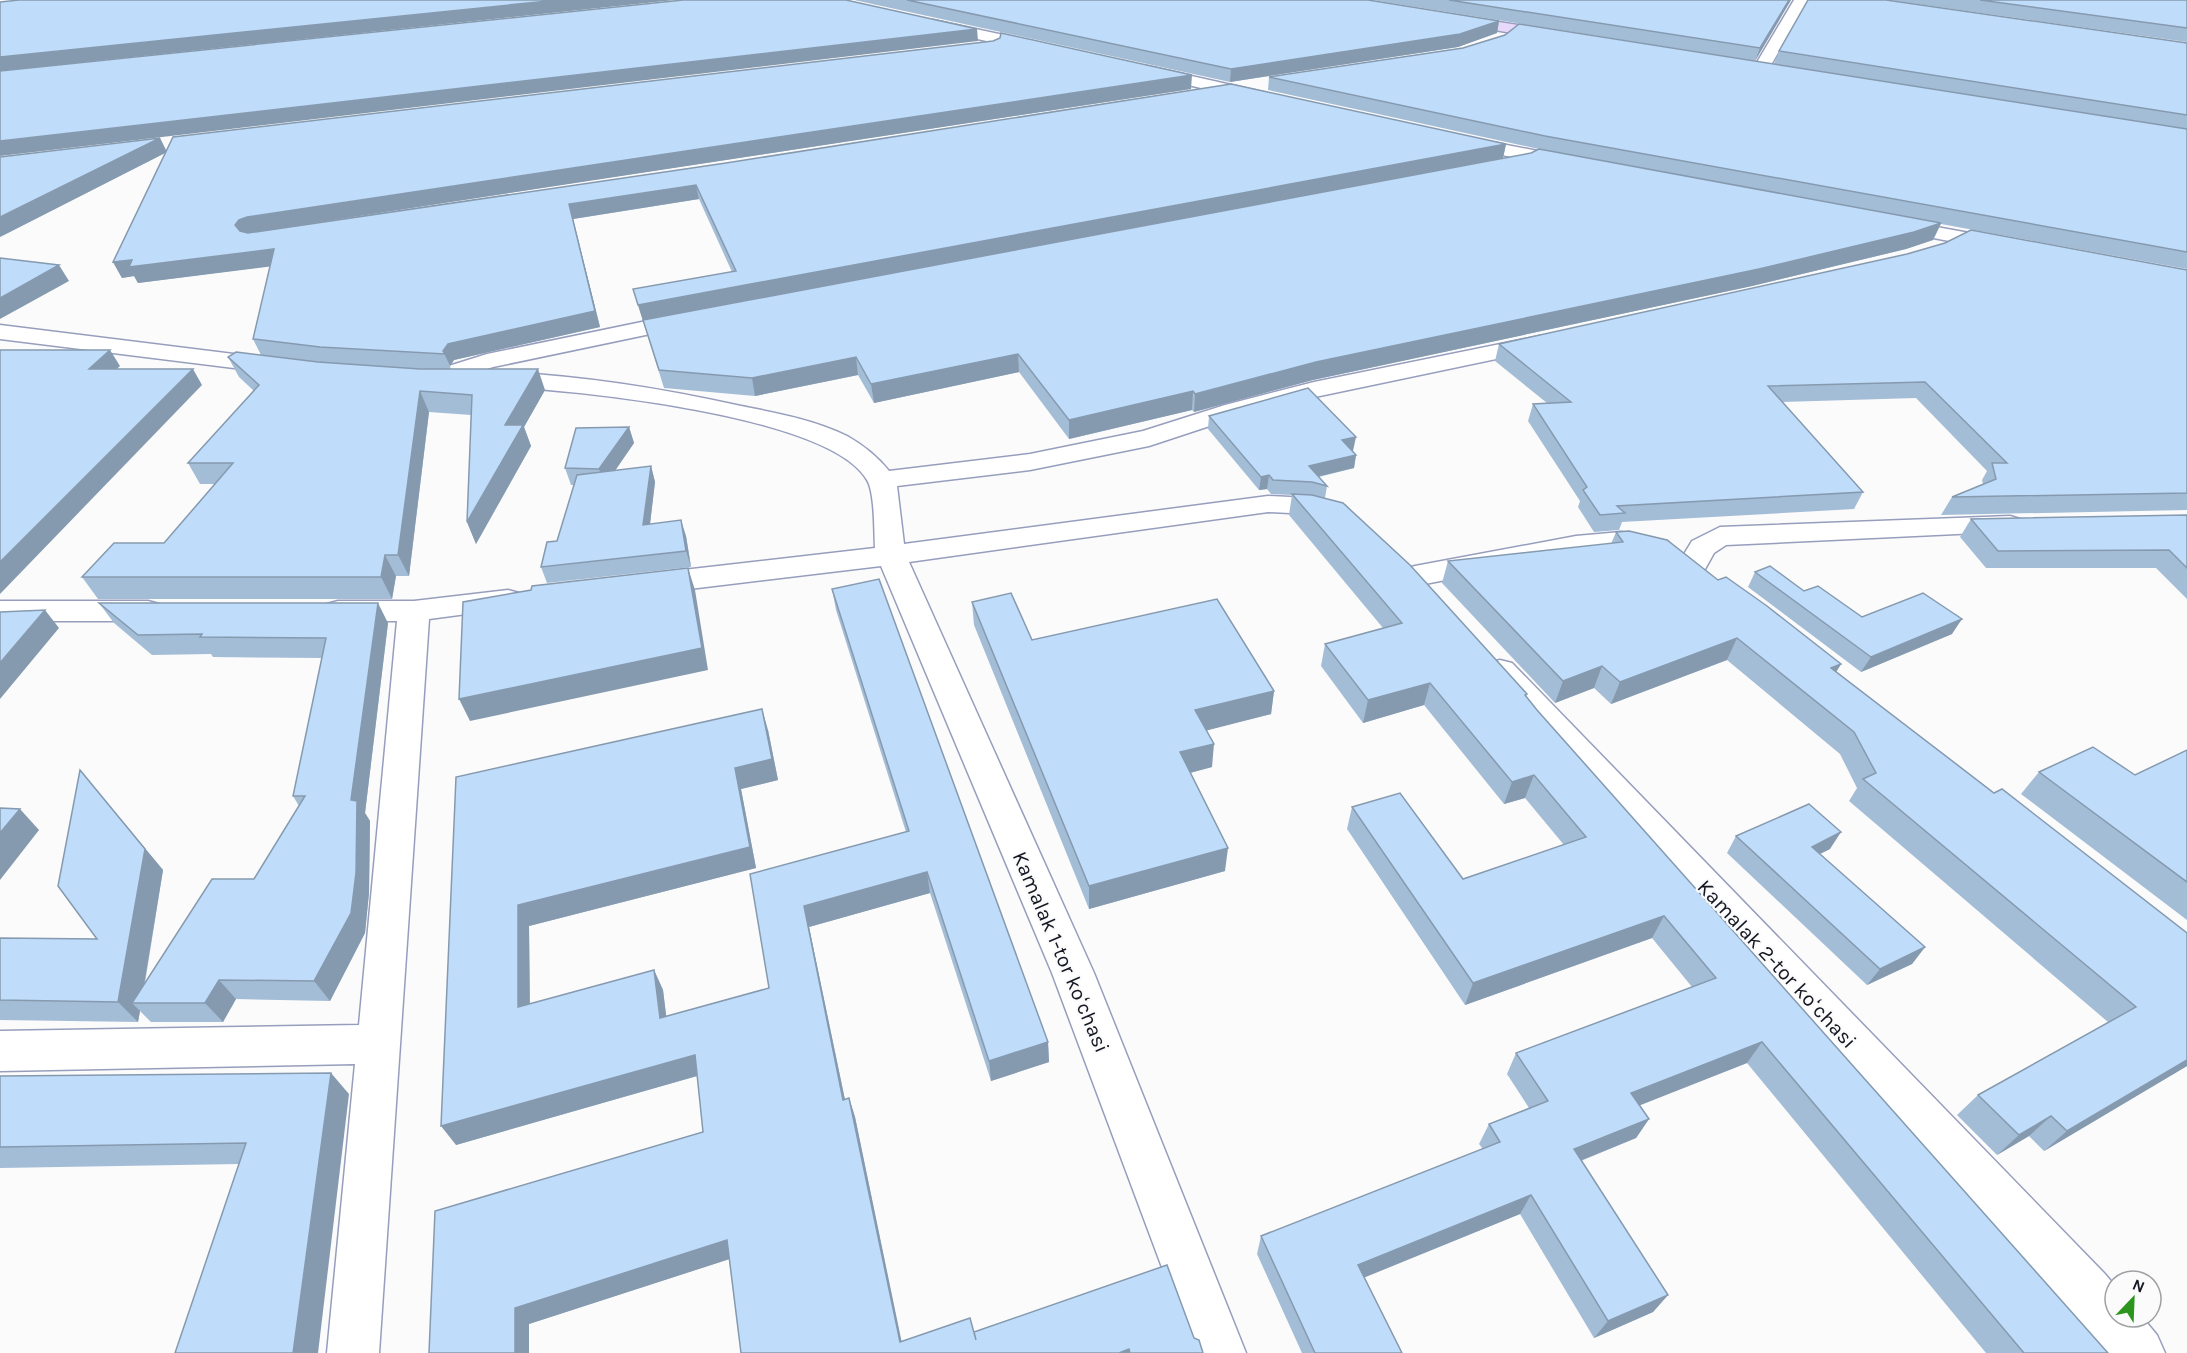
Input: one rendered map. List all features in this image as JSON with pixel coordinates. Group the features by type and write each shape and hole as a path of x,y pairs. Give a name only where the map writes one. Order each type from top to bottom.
{"street":[{"path":"1784,73 1755,68 1802,0"},
{"path":"1433,16 1570,38"},
{"path":"914,20 1062,53"},
{"path":"1497,42 1513,29"},
{"path":"970,49 1016,43"},
{"path":"1130,67 1280,102"},
{"path":"1176,98 1277,82"},
{"path":"1439,136 1541,159 1589,166"},
{"path":"1494,167 1541,159"},
{"path":"1876,221 2015,247"},
{"path":"1925,252 1950,243 1957,237"},
{"path":"707,316 495,359 418,380 543,380 699,404 798,428 833,440 857,455 882,480 1030,462 1149,438 1234,410 1314,390 1557,339"},
{"path":"0,332 293,368"},
{"name":"Kamalak 1-tor koʻchasi","path":"882,480 891,555 1073,973 1220,1353"},
{"path":"623,587 891,555 1268,504 1328,510 1350,517 1358,524"},
{"path":"1445,609 1403,565 1621,541 1657,547 1680,555 1704,572 1702,547 1720,536 2036,524"},
{"path":"308,611 414,612 530,598"},
{"path":"0,611 177,611"},
{"path":"354,1353 414,612"},
{"name":"Kamalak 2-tor koʻchasi","path":"1475,643 2087,1292 2139,1353"},
{"path":"0,1051 380,1044"}],"building":[{"path":"19,0 558,0 0,57 0,2"},
{"path":"683,0 846,0 977,29 0,141 0,71"},
{"path":"907,0 1368,0 1499,21 1460,34 1231,69"},
{"path":"1449,0 1789,0 1760,48"},
{"path":"1808,0 1886,0 2187,43 2187,115 1779,51"},
{"path":"1980,0 2187,0 2187,28"},
{"path":"1519,24 2187,129 2187,252 1545,136 1269,77 1463,48 1505,35"},
{"path":"1001,33 1192,75 247,217 239,220 235,225 240,231 248,233 726,163 1231,84 1506,144 638,305 633,289 736,271 696,185 569,204 595,311 448,344 443,351 445,354 320,347 253,339 274,249 129,267 132,260 113,262 173,137 993,41 1000,38"},
{"path":"160,138 0,217 0,157"},
{"path":"1539,149 1941,223 1914,232 1759,269 1316,362 1195,394 1193,391 1069,420 1018,354 871,384 856,357 752,378 659,370 643,320 1531,153"},
{"path":"1971,230 2187,270 2187,493 1952,497 1996,479 1992,463 2007,463 1925,382 1768,386 1863,492 1617,506 1625,513 1600,515 1583,490 1587,487 1533,404 1571,402 1499,344 1907,254 1945,243"},
{"path":"0,258 59,265 0,298"},
{"path":"0,350 110,350 89,369 193,369 0,562"},
{"path":"236,352 318,362 420,369 538,369 505,425 523,425 467,522 472,395 420,391 398,555 385,555 381,577 82,577 114,543 164,543 233,463 188,463 259,385 228,357"},
{"path":"1308,388 1356,437 1342,440 1356,455 1309,466 1327,486 1312,482 1273,480 1269,475 1261,477 1209,416"},
{"path":"629,427 599,469 565,468 576,428"},
{"path":"651,466 643,525 681,520 686,551 541,567 547,542 557,541 577,475"},
{"path":"1292,494 1312,495 1343,503 1410,565 1527,694 1525,695 1537,710 2108,1353 2024,1353 1762,1042 1631,1093 1649,1119 1574,1149 1668,1295 1608,1321 1531,1195 1358,1265 1402,1353 1315,1353 1261,1236 1500,1142 1489,1124 1548,1101 1516,1053 1716,978 1664,916 1473,983 1352,807 1400,793 1463,879 1586,837 1534,775 1512,782 1430,683 1368,700 1325,644 1402,623"},
{"path":"2187,515 2187,568 2169,550 1998,551 1971,519"},
{"path":"1629,531 1667,540 1718,580 1726,577 1767,606 1841,664 1831,668 1994,793 2002,789 2187,933 2187,1060 2067,1131 2051,1116 2019,1135 1978,1095 2136,1007 1863,779 1876,773 1854,732 1737,638 1620,682 1602,666 1563,681 1448,561 1623,542 1616,532"},
{"path":"1770,566 1804,591 1818,586 1862,617 1923,593 1962,619 1871,657 1755,572"},
{"path":"688,568 702,648 459,699 463,602 531,590 532,586"},
{"path":"879,579 1048,1042 989,1061 927,872 804,906 843,1100 849,1098 900,1342 970,1318 976,1340 974,1332 1167,1265 1194,1338 1199,1340 1203,1353 1130,1353 1129,1349 1119,1353 741,1353 727,1240 515,1308 515,1353 429,1353 435,1211 703,1132 695,1055 441,1126 456,777 762,709 772,759 735,768 750,847 518,905 518,1007 654,970 660,1018 769,988 750,874 909,831 832,589"},
{"path":"1011,593 1032,640 1217,599 1274,691 1195,710 1214,744 1180,752 1228,848 1089,886 972,602"},
{"path":"99,603 378,603 351,800 357,801 356,873 351,913 314,981 219,980 205,1003 132,1003 212,879 254,879 305,796 293,796 326,638 200,637 202,634 138,635"},
{"path":"45,610 0,663 0,612"},
{"path":"2093,747 2135,775 2187,750 2187,882 2039,772"},
{"path":"80,770 145,849 118,1002 0,1000 0,938 97,939 58,886"},
{"path":"1809,804 1841,832 1812,847 1925,947 1880,969 1736,836"},
{"path":"0,808 20,809 0,833"},
{"path":"331,1073 293,1353 175,1353 246,1143 0,1147 0,1076"}]}
